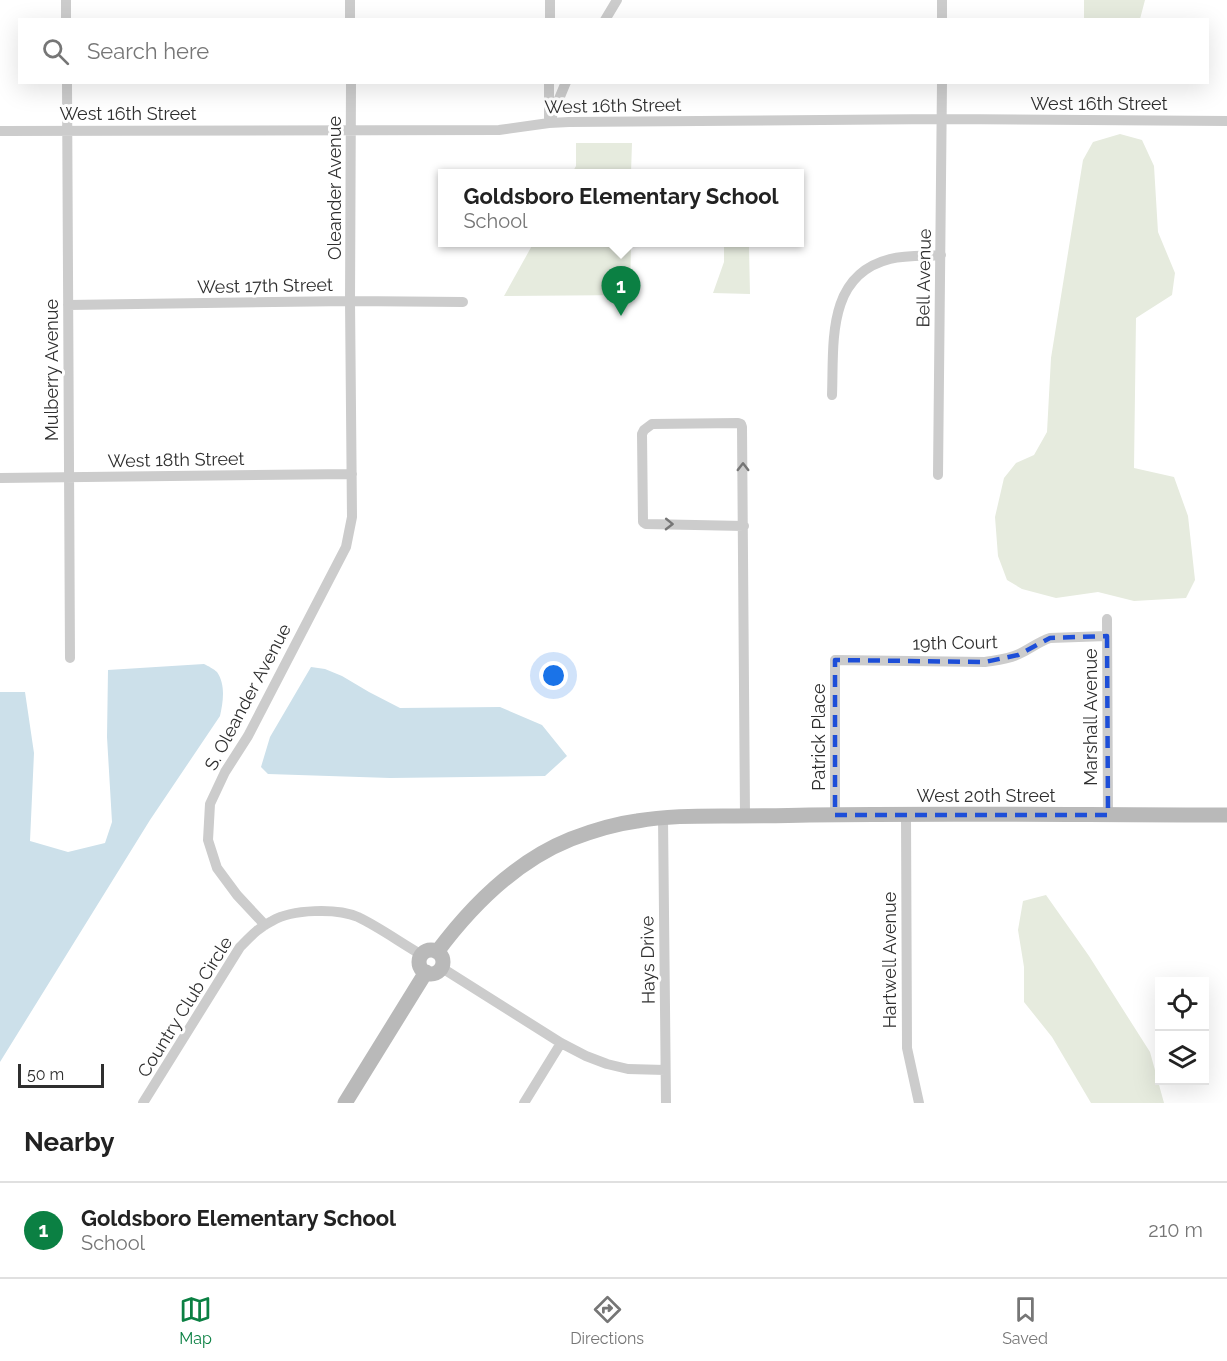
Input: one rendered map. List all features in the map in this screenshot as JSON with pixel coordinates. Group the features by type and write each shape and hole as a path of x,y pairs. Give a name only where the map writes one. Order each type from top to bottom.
{"street":[{"path":"66,0 66,18"},
{"path":"350,0 350,18"},
{"path":"550,0 550,18"},
{"path":"606,18 617,0"},
{"path":"942,0 942,18"},
{"name":"Mulberry Avenue","path":"67,84 69,657"},
{"name":"Oleander Avenue","path":"351,84 352,474"},
{"path":"549,84 549,123"},
{"path":"549,123 565,84"},
{"name":"Bell Avenue","path":"938,475 942,84"},
{"name":"West 16th Street","path":"0,131 499,130 549,123 942,119 1227,121"},
{"path":"832,395 835,324 841,301 849,285 861,272 892,258 941,255"},
{"name":"West 17th Street","path":"68,305 463,302"},
{"path":"744,526 646,524 643,522 642,434 644,430 652,424 741,424 744,526 745,816"},
{"name":"West 18th Street","path":"0,478 352,474"},
{"name":"S. Oleander Avenue","path":"265,924 237,895 217,868 208,840 210,804 346,547 352,517 352,474"},
{"name":"Marshall Avenue","path":"1107,619 1108,815"},
{"name":"19th Court","path":"835,660 986,662 1018,655 1050,638 1107,636"},
{"name":"Patrick Place","path":"835,660 835,815"},
{"name":"West 20th Street","path":"437,952 455,927 483,898 511,874 542,854 570,840 608,827 636,821 663,818 835,815 1227,815"},
{"name":"Hartwell Avenue","path":"906,815 907,1048 919,1103"},
{"name":"Hays Drive","path":"663,818 666,1103"},
{"name":"Country Club Circle","path":"143,1103 240,947 256,930 274,919 325,910 356,916 422,955"},
{"path":"429,950 437,952 442,956 442,968 436,973 426,972 420,965 422,955 429,950"},
{"path":"442,968 561,1043 586,1056 627,1069 666,1070"},
{"path":"345,1103 426,972"},
{"path":"524,1103 561,1043"}],"highlighted area":[{"path":"1107,636 1108,815 835,815 835,660 985,662 1018,655 1050,638"}],"shaded area":[{"path":"1084,0 1145,0 1140,18 1084,18"},
{"path":"1120,134 1142,140 1154,166 1158,232 1175,273 1172,295 1136,318 1134,468 1174,477 1188,516 1195,580 1186,598 1134,601 1098,592 1056,598 1022,589 1007,580 998,556 995,517 1004,478 1016,463 1034,455 1047,432 1051,358 1083,160 1093,142"},
{"path":"576,143 632,143 631,169 574,169"},
{"path":"531,247 631,247 630,295 504,296"},
{"path":"724,247 749,247 750,294 713,293 724,262"},
{"path":"1046,895 1089,956 1150,1052 1155,1070 1155,1085 1159,1085 1164,1103 1091,1103 1052,1037 1024,1002 1024,967 1018,930 1023,901"}],"water":[{"path":"204,664 217,672 222,682 223,699 220,716 150,820 0,1062 0,692 25,692 34,753 30,841 68,852 105,843 112,822 107,737 108,670"},
{"path":"311,667 325,669 342,676 400,708 500,707 542,725 567,756 545,776 390,778 268,774 261,767 270,737"}],"place":[{"name":"Goldsboro Elementary School","path":"621,316"}]}
